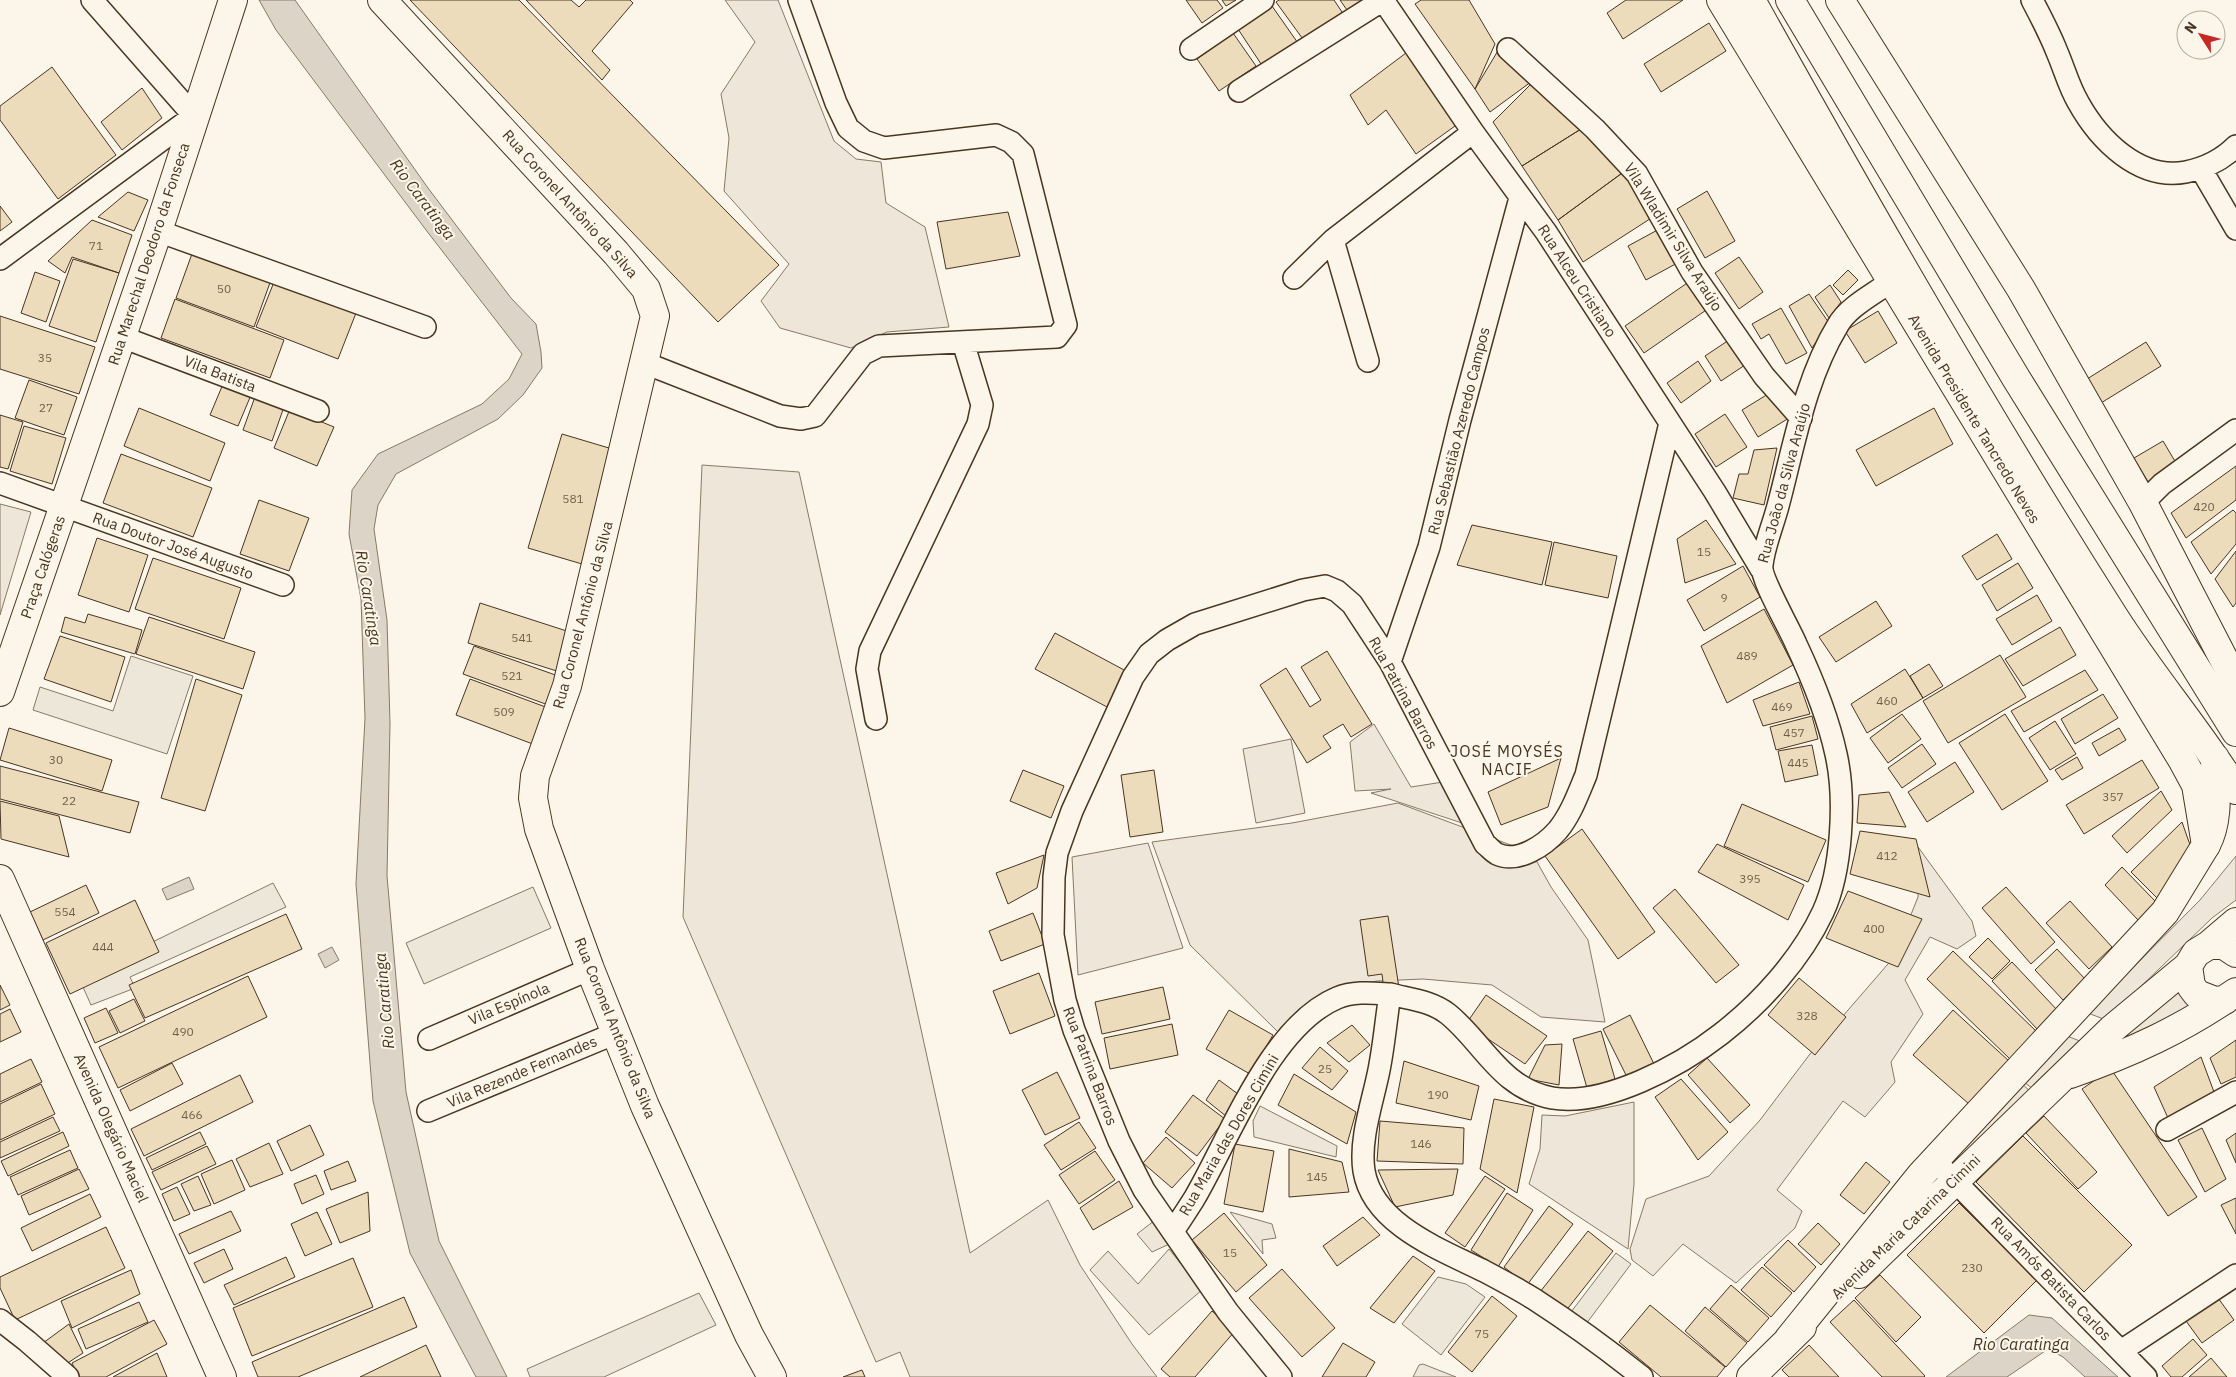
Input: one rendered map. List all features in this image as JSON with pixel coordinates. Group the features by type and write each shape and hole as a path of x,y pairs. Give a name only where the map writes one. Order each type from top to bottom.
{"main road":[{"name":"Rua Coronel Antônio da Silva","path":"382,0 616,253 646,289 655,316 646,362 567,686 535,776 533,798 539,829 590,969 616,1033 680,1184 749,1335 772,1377"},
{"name":"Avenida Presidente Tancredo Neves","path":"1721,0 1890,282 2183,761 2196,785 2206,845"},
{"name":"Avenida Presidente Tancredo Neves","path":"1751,0 1882,233 2114,617 2236,790"},
{"path":"1790,0 2016,378 2236,732"},
{"path":"1840,0 2021,290 2143,503 2234,676 2222,709"},
{"name":"Rua Marechal Deodoro da Fonseca","path":"64,507 158,231 230,6"},
{"name":"Praça Calógeras","path":"0,692 64,507"},
{"path":"1788,1340 1934,1160 2165,912 2212,833 2215,808 2215,758"},
{"name":"Avenida Olegário Maciel","path":"0,879 222,1377"},
{"name":"Avenida Maria Catarina Cimini","path":"1751,1377 2112,1029 2188,966 2196,953 2209,945 2236,922"},
{"path":"2209,945 2224,946 2236,953"},
{"name":"Avenida Maria Catarina Cimini","path":"2188,966 2191,986 2197,994 2215,1001 2233,994"},
{"name":"Avenida Maria Catarina Cimini","path":"2062,1077 2122,1057 2163,1037 2233,994"},
{"path":"2076,1007 2112,1029"}],"street":[{"path":"0,259 194,116 92,0"},
{"path":"646,362 780,416 800,419 815,416 863,354 879,346 1057,337 1066,325 1023,154 1011,142 996,135 884,148 864,141 848,128 836,103 799,0"},
{"path":"1191,49 1262,0"},
{"path":"1239,91 1383,0"},
{"name":"Rua Alceu Cristiano","path":"1383,0 1473,132 1546,232 1670,423 1761,569"},
{"path":"2032,0 2057,51 2077,101 2104,140 2127,159 2150,170 2174,174 2201,169 2225,157 2236,146"},
{"name":"Vila Wladimir Silva Araújo","path":"1508,49 1596,129 1636,174 1692,272 1764,376 1801,418"},
{"path":"1294,278 1333,240 1473,132"},
{"path":"2201,169 2236,229"},
{"name":"Rua Sebastião Azeredo Campos","path":"1390,662 1429,547 1460,420 1520,198"},
{"path":"158,231 425,327"},
{"path":"1333,240 1368,361"},
{"name":"Rua João da Silva Araújo","path":"1390,994 1427,1003 1446,1012 1488,1059 1509,1077 1524,1086 1549,1097 1580,1100 1605,1094 1662,1072 1695,1055 1732,1025 1762,997 1802,947 1824,911 1836,867 1842,790 1836,753 1820,703 1797,645 1761,569 1811,384 1840,321 1890,282"},
{"name":"Vila Batista","path":"122,337 318,411"},
{"path":"876,719 867,669 870,651 978,424 982,406 963,342"},
{"name":"Rua Patrina Barros","path":"1281,1377 1228,1312 1144,1190 1118,1141 1074,1030 1065,1000 1053,936 1054,876 1057,853 1072,811 1132,677 1149,654 1167,640 1195,624 1285,595 1325,586 1337,591 1352,604 1390,662 1486,844 1497,854 1506,856 1522,855 1540,846 1558,830 1571,810 1586,775 1670,423"},
{"path":"2143,503 2162,484 2236,430"},
{"name":"Praça Calógeras","path":"0,483 64,507"},
{"name":"Rua Doutor José Augusto","path":"64,507 283,585"},
{"name":"Vila Espínola","path":"429,1039 590,969"},
{"name":"Rua Maria das Dores Cimini","path":"1173,1231 1194,1198 1249,1096 1281,1046 1309,1015 1337,998 1364,992 1390,994"},
{"path":"1390,994 1365,1142 1364,1170 1369,1191 1386,1212 1418,1238 1433,1248 1486,1272 1533,1299 1606,1349 1642,1377"},
{"name":"Vila Rezende Fernandes","path":"428,1111 616,1033"},
{"path":"2167,1130 2236,1092"},
{"name":"Rua Amós Batista Carlos","path":"1934,1160 2146,1377"},
{"path":"2121,1351 2236,1275"},
{"path":"0,1320 68,1377"}],"shaded area":[{"path":"725,0 778,0 834,141 856,159 881,162 886,203 925,227 949,327 887,332 851,348 780,328 761,301 789,264 724,191 729,138 721,94 755,42"},
{"path":"702,465 799,472 970,1253 1048,1200 1080,1265 1132,1344 1157,1377 910,1377 900,1352 876,1362 683,917"},
{"path":"0,504 31,512 0,615"},
{"path":"131,656 193,676 167,754 33,710 40,687 113,711"},
{"path":"1374,724 1411,787 1443,782 1468,825 1371,793 1391,789 1355,791 1350,742"},
{"path":"1291,739 1305,813 1256,823 1243,749"},
{"path":"1398,803 1532,853 1551,887 1588,940 1605,1022 1541,1017 1492,985 1423,979 1377,981 1329,989 1278,1032 1190,945 1152,842 1292,823"},
{"path":"1148,843 1183,948 1078,975 1072,857"},
{"path":"1918,847 1972,921 1976,936 1957,949 1930,937 1905,980 1923,1014 1891,1062 1895,1082 1865,1117 1843,1101 1777,1190 1802,1211 1795,1228 1736,1283 1683,1244 1653,1276 1632,1260 1630,1249 1646,1199 1709,1176 1760,1120 1810,1054 1894,957 1918,897"},
{"path":"2236,856 2236,900 2212,918 2106,1020 2088,1013 2200,900"},
{"path":"273,883 286,907 130,977 135,988 91,1005 79,978"},
{"path":"533,887 551,928 424,984 406,943"},
{"path":"2173,988 2195,1008 2103,1054"},
{"path":"2067,1036 2085,1043 2033,1089 2024,1082"},
{"path":"2019,1081 2034,1095 1958,1172 1942,1157"},
{"path":"1634,1102 1634,1184 1628,1249 1529,1184 1540,1149 1542,1115 1565,1116"},
{"path":"1260,1106 1337,1146 1336,1157 1254,1137 1253,1121"},
{"path":"1230,1212 1272,1224 1276,1238 1262,1240 1263,1254"},
{"path":"1163,1214 1178,1240 1152,1252 1137,1234"},
{"path":"1169,1249 1202,1290 1149,1335 1090,1270 1108,1251 1138,1284"},
{"path":"1616,1253 1631,1264 1583,1328 1568,1316"},
{"path":"1438,1277 1466,1284 1485,1297 1441,1355 1402,1324"},
{"path":"699,1293 716,1325 604,1377 530,1377 527,1369"},
{"path":"1423,1364 1456,1377 1413,1377 1419,1365"}],"water":[{"path":"259,0 295,0 428,188 511,298 536,324 542,368 523,395 498,419 396,474 378,505 374,529 387,620 390,723 387,876 406,1092 439,1241 507,1377 476,1377 410,1253 373,1101 356,884 365,718 361,599 349,534 352,490 378,454 482,404 509,379 522,354 276,30"},
{"path":"189,877 194,889 167,900 162,889"},
{"path":"332,947 339,960 325,968 318,954"},
{"name":"Rio Caratinga","path":"2029,1315 2052,1318 2118,1377 2085,1377 2063,1357 2048,1349 2007,1377 1946,1377"}],"building":[{"path":"410,0 519,0 779,265 718,322"},
{"path":"526,0 571,0 579,7 586,0 630,0 633,3 592,51 610,70 602,80"},
{"path":"1186,0 1217,0 1223,8 1202,23"},
{"path":"1222,0 1236,0 1226,6"},
{"path":"1279,0 1334,0 1344,15 1305,42 1276,2"},
{"path":"1340,0 1369,0 1349,13"},
{"path":"1421,0 1469,0 1495,44 1475,89 1415,4"},
{"path":"1626,0 1683,0 1623,39 1607,13"},
{"path":"1272,6 1300,46 1265,70 1238,29"},
{"path":"1709,23 1726,51 1661,92 1644,64"},
{"path":"1233,33 1256,66 1219,91 1197,59"},
{"path":"1499,49 1535,79 1490,112 1475,89"},
{"path":"1410,50 1462,121 1416,154 1386,110 1368,125 1350,95"},
{"path":"52,67 116,155 58,199 0,120 0,106"},
{"path":"1536,79 1589,124 1522,166 1493,122"},
{"path":"142,88 162,118 122,150 101,122"},
{"path":"1589,124 1629,168 1558,220 1522,166"},
{"path":"1629,168 1656,215 1583,262 1558,220"},
{"path":"1707,191 1735,241 1705,258 1677,209"},
{"path":"128,192 148,200 134,231 98,217"},
{"path":"0,206 12,222 0,231"},
{"path":"1008,212 1020,256 946,269 937,222"},
{"path":"92,220 132,235 119,273 72,257 65,273 48,261"},
{"path":"1663,227 1681,261 1646,280 1628,246"},
{"path":"193,251 271,280 254,327 176,298"},
{"path":"1739,257 1763,292 1739,309 1715,273"},
{"path":"73,259 119,273 96,342 49,326"},
{"path":"1848,270 1858,280 1843,295 1833,285"},
{"path":"35,272 60,281 46,322 21,313"},
{"path":"1693,279 1712,306 1644,353 1625,326"},
{"path":"274,282 356,313 338,359 256,327"},
{"path":"1830,285 1841,302 1829,318 1815,297"},
{"path":"1809,294 1829,323 1812,348 1789,306"},
{"path":"175,299 284,340 270,378 161,338"},
{"path":"1781,308 1807,353 1786,364 1769,334 1761,339 1752,324"},
{"path":"1878,311 1897,343 1865,363 1845,331"},
{"path":"0,316 95,347 79,394 0,369"},
{"path":"1735,336 1751,361 1721,381 1705,356"},
{"path":"2146,342 2161,366 2101,403 2087,379"},
{"path":"1698,361 1711,381 1681,403 1667,383"},
{"path":"29,380 77,397 64,435 15,418"},
{"path":"223,384 251,395 238,426 210,415"},
{"path":"1773,391 1789,418 1758,437 1742,410"},
{"path":"256,394 285,404 272,441 243,430"},
{"path":"139,408 225,443 210,481 124,446"},
{"path":"1934,408 1953,444 1876,486 1856,450"},
{"path":"290,409 334,427 317,466 274,448"},
{"path":"1725,414 1747,447 1716,467 1695,434"},
{"path":"0,415 23,422 8,469 0,467"},
{"path":"24,426 66,438 52,484 10,471"},
{"path":"562,434 619,451 582,564 528,548"},
{"path":"2163,441 2179,468 2150,485 2134,458"},
{"path":"1777,448 1764,505 1733,498 1739,474 1748,474 1754,450"},
{"path":"121,454 212,488 193,537 103,503"},
{"path":"2236,466 2236,500 2186,538 2171,513"},
{"path":"259,500 309,518 289,571 240,554"},
{"path":"2233,510 2236,513 2236,544 2211,574 2191,542"},
{"path":"1706,520 1736,564 1685,583 1677,539"},
{"path":"1472,525 1552,542 1542,585 1457,565"},
{"path":"1997,534 2012,559 1977,580 1962,556"},
{"path":"97,538 148,555 129,612 78,595"},
{"path":"1554,542 1617,556 1608,598 1545,585"},
{"path":"2236,551 2236,603 2233,607 2215,579"},
{"path":"153,558 241,588 224,639 135,609"},
{"path":"2018,563 2033,588 1997,611 1982,585"},
{"path":"1743,566 1760,597 1704,631 1687,600"},
{"path":"2037,595 2052,621 2012,645 1996,619"},
{"path":"1876,601 1892,626 1836,662 1819,637"},
{"path":"480,603 576,634 563,673 468,643"},
{"path":"1764,609 1793,665 1727,703 1701,646"},
{"path":"88,614 142,630 135,654 61,632 65,617 85,623"},
{"path":"149,617 255,652 243,689 136,654"},
{"path":"2060,627 2076,655 2023,686 2005,659"},
{"path":"1055,633 1126,671 1107,707 1035,669"},
{"path":"60,636 125,657 111,702 44,679"},
{"path":"474,646 561,677 551,706 463,674"},
{"path":"1327,651 1372,724 1351,737 1343,724 1323,736 1331,748 1307,763 1260,685 1286,668 1310,707 1321,700 1301,667"},
{"path":"2000,655 2026,697 1948,743 1923,701"},
{"path":"1929,664 1943,686 1923,698 1910,676"},
{"path":"1905,669 1923,698 1867,733 1851,704"},
{"path":"2085,670 2098,690 2024,732 2011,711"},
{"path":"196,679 242,695 205,811 161,798"},
{"path":"470,679 551,709 538,746 456,715"},
{"path":"1799,682 1810,714 1763,726 1753,700"},
{"path":"2103,694 2118,718 2075,744 2061,719"},
{"path":"1902,714 1921,739 1888,763 1870,738"},
{"path":"2005,714 2048,781 2002,810 1959,743"},
{"path":"1812,716 1818,739 1776,750 1770,727"},
{"path":"2055,721 2076,754 2050,770 2029,738"},
{"path":"9,728 112,760 102,791 0,760"},
{"path":"2119,728 2126,740 2099,756 2092,743"},
{"path":"1922,744 1936,764 1902,788 1888,768"},
{"path":"1812,745 1818,775 1785,782 1778,751"},
{"path":"2077,757 2083,768 2062,780 2055,770"},
{"path":"1561,758 1548,807 1501,825 1488,792"},
{"path":"2142,760 2159,788 2084,834 2066,805"},
{"path":"1955,762 1974,792 1927,822 1908,792"},
{"path":"0,766 139,802 130,833 0,799"},
{"path":"1023,770 1064,786 1051,818 1010,801"},
{"path":"1154,770 1163,832 1130,837 1121,775"},
{"path":"2161,791 2172,810 2127,853 2112,836"},
{"path":"1889,792 1906,827 1857,823 1859,795"},
{"path":"0,801 59,816 69,857 1,839"},
{"path":"1742,804 1826,840 1808,882 1724,846"},
{"path":"2182,822 2196,862 2160,901 2131,872"},
{"path":"1582,829 1655,932 1618,959 1545,856"},
{"path":"1860,831 1916,839 1930,897 1850,874"},
{"path":"1717,844 1804,885 1788,920 1698,872"},
{"path":"1044,855 1037,888 1008,904 996,873"},
{"path":"2122,867 2156,902 2138,920 2105,885"},
{"path":"86,885 99,913 43,940 30,912"},
{"path":"2006,887 2055,942 2031,964 1982,908"},
{"path":"1675,889 1739,965 1716,983 1653,908"},
{"path":"1848,891 1922,919 1898,967 1826,938"},
{"path":"135,900 159,952 70,994 46,943"},
{"path":"2070,901 2112,947 2089,969 2046,923"},
{"path":"1033,913 1045,944 1001,961 989,931"},
{"path":"286,914 302,949 145,1018 129,985"},
{"path":"1388,916 1399,988 1384,990 1382,974 1368,976 1360,920"},
{"path":"1988,938 2010,961 1992,979 1969,957"},
{"path":"2057,949 2085,979 2063,1000 2035,970"},
{"path":"1953,951 2036,1031 2010,1059 1927,979"},
{"path":"2012,962 2058,1011 2038,1030 1992,981"},
{"path":"1039,973 1055,1016 1010,1034 993,991"},
{"path":"248,976 267,1017 118,1088 99,1047"},
{"path":"1799,978 1846,1017 1815,1055 1768,1015"},
{"path":"0,985 10,1005 0,1010"},
{"path":"1163,987 1170,1019 1102,1034 1095,1002"},
{"path":"1486,995 1547,1036 1525,1064 1466,1024"},
{"path":"134,999 145,1021 120,1033 109,1011"},
{"path":"106,1008 118,1033 95,1043 84,1018"},
{"path":"10,1009 21,1032 0,1042 0,1014"},
{"path":"1229,1010 1273,1035 1250,1074 1206,1049"},
{"path":"1953,1010 2009,1061 1969,1104 1913,1055"},
{"path":"1630,1015 1654,1064 1627,1077 1603,1029"},
{"path":"1172,1024 1178,1055 1110,1069 1104,1038"},
{"path":"1352,1025 1370,1045 1349,1062 1327,1043"},
{"path":"1601,1031 1615,1079 1587,1088 1573,1039"},
{"path":"2236,1040 2236,1077 2221,1084 2210,1058"},
{"path":"1562,1044 1559,1085 1528,1079 1545,1045"},
{"path":"1320,1047 1348,1071 1332,1090 1302,1068"},
{"path":"2201,1057 2214,1092 2168,1118 2154,1087"},
{"path":"1707,1058 1750,1105 1730,1123 1688,1075"},
{"path":"31,1059 42,1082 0,1102 0,1074"},
{"path":"1404,1061 1479,1086 1471,1120 1396,1103"},
{"path":"172,1063 183,1084 130,1111 120,1090"},
{"path":"2111,1069 2197,1197 2168,1216 2082,1089"},
{"path":"1057,1072 1080,1118 1045,1135 1022,1090"},
{"path":"1294,1074 1356,1112 1347,1144 1278,1105"},
{"path":"240,1075 253,1102 144,1156 131,1129"},
{"path":"1681,1079 1728,1132 1698,1160 1655,1097"},
{"path":"1219,1080 1242,1097 1227,1117 1206,1100"},
{"path":"41,1084 55,1114 0,1140 0,1104"},
{"path":"1193,1095 1225,1119 1197,1156 1165,1132"},
{"path":"1494,1099 1534,1107 1517,1193 1480,1169"},
{"path":"2044,1116 2097,1172 2078,1189 2026,1133"},
{"path":"53,1117 60,1131 0,1158 0,1142"},
{"path":"1380,1121 1464,1128 1463,1164 1377,1161"},
{"path":"1079,1122 1096,1148 1061,1170 1044,1145"},
{"path":"310,1125 324,1155 291,1171 277,1141"},
{"path":"2202,1128 2226,1179 2205,1192 2178,1140"},
{"path":"63,1132 69,1146 8,1176 1,1161"},
{"path":"200,1132 206,1144 152,1170 146,1158"},
{"path":"2236,1133 2236,1163 2226,1140"},
{"path":"2023,1136 2132,1245 2084,1292 1976,1182"},
{"path":"1166,1137 1195,1163 1172,1188 1143,1163"},
{"path":"269,1143 283,1174 250,1187 236,1159"},
{"path":"1235,1144 1274,1151 1263,1212 1224,1204"},
{"path":"207,1146 216,1164 161,1190 152,1172"},
{"path":"1289,1149 1342,1162 1349,1192 1289,1197"},
{"path":"70,1150 78,1168 18,1195 10,1177"},
{"path":"1095,1151 1115,1180 1079,1204 1059,1175"},
{"path":"232,1160 245,1190 214,1204 201,1174"},
{"path":"348,1161 356,1181 331,1190 324,1171"},
{"path":"1866,1162 1890,1182 1864,1214 1840,1195"},
{"path":"79,1169 89,1189 29,1215 21,1196"},
{"path":"1458,1169 1453,1195 1395,1207 1378,1170"},
{"path":"316,1175 324,1194 302,1204 294,1184"},
{"path":"198,1176 211,1205 194,1211 181,1184"},
{"path":"1485,1176 1505,1189 1465,1247 1445,1233"},
{"path":"1119,1181 1133,1207 1093,1230 1080,1208"},
{"path":"177,1187 190,1214 174,1221 162,1194"},
{"path":"368,1192 370,1231 340,1243 326,1209"},
{"path":"1507,1193 1533,1210 1498,1267 1471,1250"},
{"path":"90,1194 101,1217 32,1251 21,1228"},
{"path":"2236,1198 2236,1234 2221,1205"},
{"path":"1959,1203 2037,1280 1984,1333 1907,1255"},
{"path":"1549,1206 1573,1224 1527,1285 1504,1267"},
{"path":"231,1211 241,1231 189,1254 179,1234"},
{"path":"317,1212 332,1244 305,1256 291,1224"},
{"path":"1224,1213 1267,1265 1236,1292 1192,1240"},
{"path":"1363,1217 1380,1235 1337,1266 1323,1246"},
{"path":"1818,1223 1840,1244 1821,1265 1798,1244"},
{"path":"106,1227 125,1268 15,1320 0,1288 0,1277"},
{"path":"1588,1231 1613,1251 1565,1312 1540,1292"},
{"path":"1788,1240 1816,1267 1794,1292 1764,1265"},
{"path":"224,1249 233,1269 204,1283 194,1263"},
{"path":"1413,1256 1435,1271 1394,1323 1370,1308"},
{"path":"286,1257 295,1277 234,1305 224,1285"},
{"path":"353,1258 373,1307 252,1356 233,1308"},
{"path":"1762,1267 1792,1293 1771,1317 1741,1290"},
{"path":"1282,1269 1335,1328 1302,1357 1249,1298"},
{"path":"131,1270 140,1294 72,1328 61,1301"},
{"path":"1880,1275 1921,1317 1896,1342 1855,1298"},
{"path":"1731,1285 1769,1318 1748,1342 1710,1309"},
{"path":"2213,1291 2234,1320 2202,1343 2181,1314"},
{"path":"1492,1296 1517,1316 1472,1372 1448,1352"},
{"path":"404,1297 417,1327 298,1377 258,1377 252,1362"},
{"path":"1854,1300 1924,1377 1882,1377 1830,1322"},
{"path":"139,1302 148,1322 86,1349 78,1329"},
{"path":"1650,1305 1725,1367 1717,1377 1661,1377 1619,1342"},
{"path":"1705,1307 1747,1343 1726,1367 1685,1331"},
{"path":"1212,1311 1235,1331 1195,1377 1170,1377 1161,1369"},
{"path":"154,1320 167,1344 106,1377 79,1377 72,1363"},
{"path":"69,1324 83,1353 60,1368 43,1343"},
{"path":"2193,1339 2207,1355 2182,1377 2171,1377 2162,1366"},
{"path":"1343,1343 1375,1362 1366,1377 1322,1377"},
{"path":"426,1345 441,1377 360,1377"},
{"path":"1809,1345 1839,1377 1789,1377 1782,1370"},
{"path":"157,1353 167,1377 113,1377"},
{"path":"2211,1358 2227,1377 2189,1377"},
{"path":"862,1370 865,1377 843,1377"}],"district":[{"name":"JOSÉ MOYSÉS NACIF","path":"1507,760"}]}
